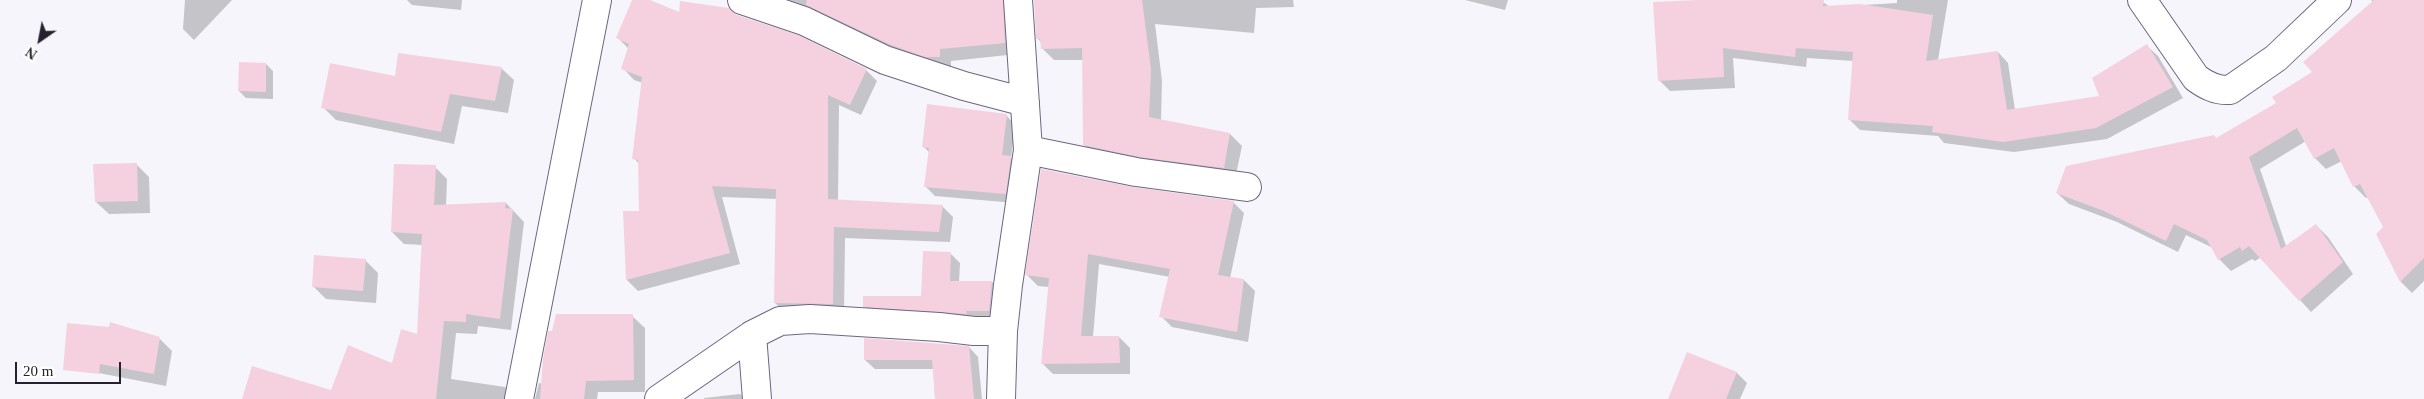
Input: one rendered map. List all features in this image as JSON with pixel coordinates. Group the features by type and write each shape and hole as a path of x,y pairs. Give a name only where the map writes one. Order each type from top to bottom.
{"street":[{"path":"519,399 597,0"},
{"path":"742,0 804,21 885,60 964,86 1025,102"},
{"path":"1001,399 1003,331 1028,150 1018,0"},
{"path":"2142,0 2196,78 2205,84 2222,90 2230,90 2276,58 2337,0"},
{"path":"1028,150 1136,172 1248,187"},
{"path":"659,399 752,335 780,321 810,319 940,326 974,331 1003,331"},
{"path":"752,335 757,399"}],"building":[{"path":"632,0 650,0 679,12 680,1 729,8 737,15 798,35 867,69 850,105 828,95 828,199 943,205 939,232 834,227 833,304 774,303 776,189 712,186 730,253 626,280 623,211 639,211 638,160 632,159 642,77 621,69 629,44 616,38"},
{"path":"807,0 1003,0 1005,43 940,49 940,57 925,57 891,45 806,5"},
{"path":"1034,0 1142,0 1151,69 1149,117 1230,133 1224,168 1139,157 1083,145 1082,48 1041,49 1040,39 1036,39"},
{"path":"1824,0 1823,6 1860,4 1933,15 1926,61 1998,51 2007,110 2099,96 2092,78 2147,44 2173,87 2096,128 2003,142 1932,132 1933,126 1848,120 1853,52 1796,48 1795,57 1723,48 1724,77 1658,81 1653,2"},
{"path":"2374,0 2424,0 2424,258 2400,282 2376,234 2383,227 2360,184 2353,187 2334,148 2314,159 2297,128 2249,157 2281,249 2316,224 2343,262 2299,301 2249,246 2242,251 2240,247 2218,260 2207,240 2174,224 2166,241 2104,211 2056,193 2066,166 2214,135 2216,138 2276,103 2272,97 2312,72 2303,62"},
{"path":"398,53 502,67 495,101 450,94 441,132 321,108 330,63 395,76"},
{"path":"239,62 266,63 266,92 238,91"},
{"path":"927,104 1007,114 1002,155 1011,156 1006,194 924,187 929,148 922,147"},
{"path":"137,163 138,201 95,202 93,164"},
{"path":"394,164 436,165 434,205 506,202 505,208 513,209 500,319 466,314 466,322 444,321 436,399 242,399 252,366 331,390 348,345 392,363 401,329 417,334 422,234 391,232"},
{"path":"1041,169 1133,187 1234,201 1218,275 1244,279 1237,332 1159,317 1170,269 1088,254 1081,336 1119,336 1120,363 1041,364 1049,278 1025,275"},
{"path":"923,251 951,252 950,281 992,281 989,311 966,311 967,314 863,307 863,296 921,296"},
{"path":"314,255 366,259 363,291 312,287"},
{"path":"556,314 633,314 634,380 586,381 584,399 540,399 543,359 548,331 552,331"},
{"path":"110,322 160,337 154,374 100,364 99,374 63,370 67,323 109,327"},
{"path":"864,338 969,346 974,399 935,399 932,360 864,360"},
{"path":"1687,352 1737,372 1726,399 1668,399"}]}
